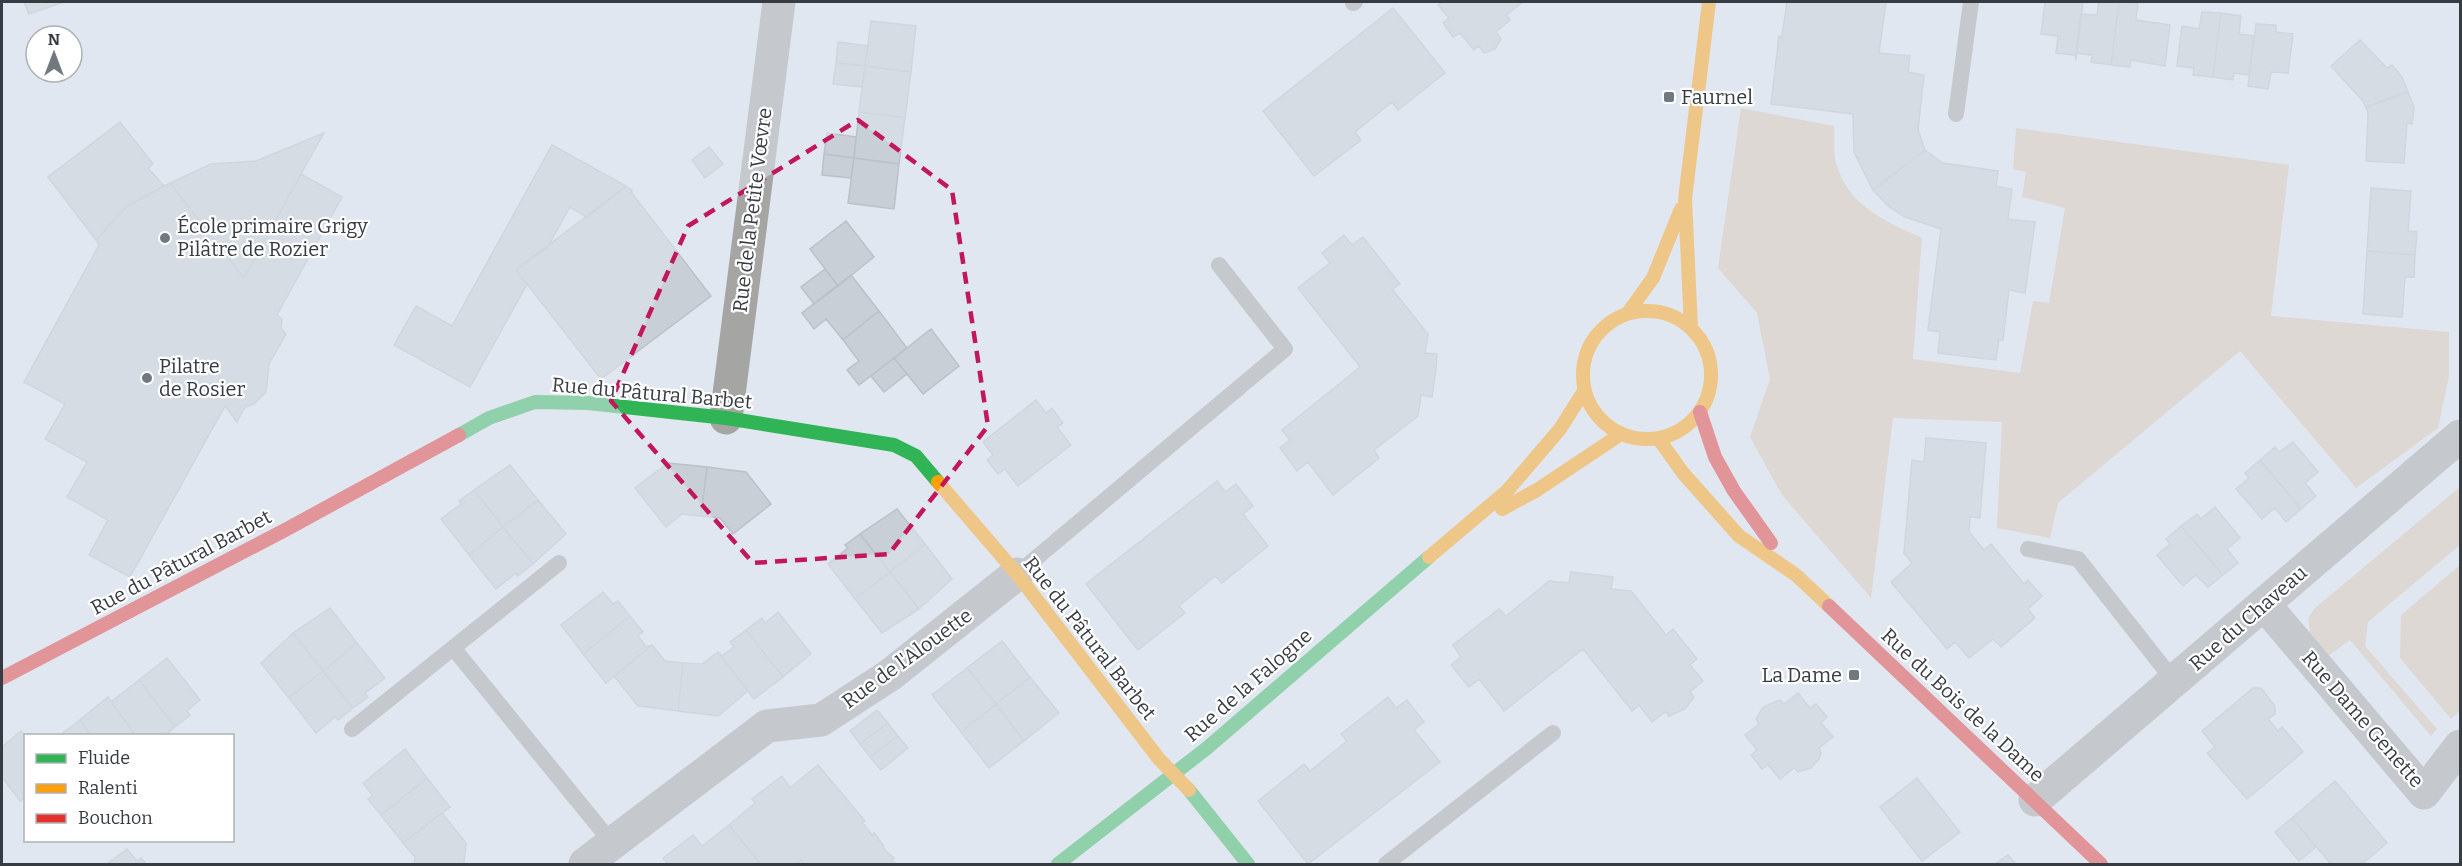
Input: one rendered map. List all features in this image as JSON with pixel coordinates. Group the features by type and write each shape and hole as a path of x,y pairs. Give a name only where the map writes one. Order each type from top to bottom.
{"street":[{"name":"Rue de la Petite Vœvre","path":"726,418 779,2"},
{"path":"1691,328 1685,199 1709,2"},
{"path":"1627,314 1644,311 1661,312 1677,318 1691,328 1702,342 1710,359 1712,377 1708,395 1700,412 1674,434 1639,439 1621,434 1605,424 1592,409 1584,391 1582,372 1586,353 1596,336 1610,323 1627,314 1644,297 1657,273 1685,199"},
{"name":"Rue de la Falogne","path":"1058,864 1173,774 1507,491 1560,429 1584,391"},
{"name":"Rue du Pâtural Barbet","path":"2,678 287,529 489,418 535,402 588,403 726,418 881,442 904,449 925,464 1017,574 1173,774 1189,789 1248,864"},
{"name":"Rue du Bois de la Dame","path":"1700,412 1714,457 1734,491 1796,575"},
{"name":"Rue de la Falogne","path":"1461,532 1537,490 1621,434"},
{"name":"Rue du Chaveau","path":"2035,800 2460,436"},
{"name":"Rue du Bois de la Dame","path":"1658,438 1683,473 1739,536 1796,575 2101,864"},
{"name":"Rue de l'Alouette","path":"585,864 767,726 820,720 890,675 1017,574"},
{"name":"Rue Dame Genette","path":"2264,604 2424,793 2460,746"}],"lane":[{"path":"1956,114 1971,2"},
{"path":"1017,574 1285,349 1220,265"},
{"path":"2028,549 2078,559 2174,681"},
{"path":"352,729 559,563"},
{"path":"454,649 612,843"},
{"path":"1386,864 1553,733"}],"highlighted area":[{"path":"858,120 952,190 988,426 889,554 753,563 611,401 688,226"}],"shaded area":[{"path":"1741,108 1834,126 1836,163 1849,190 1859,201 1882,218 1922,238 1913,359 2020,373 2033,301 2049,303 2065,208 2022,197 2026,172 2013,169 2016,128 2289,165 2271,316 2449,332 2449,376 2438,428 2356,488 2240,351 2058,503 2050,538 1997,528 2002,422 1893,418 1871,598 1782,495 1750,437 1770,379 1757,313 1718,268"},
{"path":"2460,487 2460,545 2368,622 2365,646 2437,729 2431,736 2350,640 2327,657 2311,640 2308,618 2315,608"},
{"path":"2460,565 2460,711 2451,719 2400,658 2401,615"}],"building":[{"path":"24,2 64,2 29,14"},
{"path":"1443,2 1523,2 1506,15 1510,20 1496,32 1501,39 1495,49 1484,53 1479,46 1474,50 1460,33 1453,37 1443,23 1449,18 1438,5"},
{"path":"1787,2 1886,2 1879,53 1910,56 1908,72 1924,75 1918,130 1925,150 1873,190 1854,152 1853,114 1771,104 1779,36 1782,37"},
{"path":"2045,2 2083,2 2076,60 2075,55 2056,53 2058,36 2041,34"},
{"path":"2099,2 2119,2 2111,65 2091,62 2092,55 2076,53 2081,14 2097,15"},
{"path":"2119,2 2138,3 2136,20 2170,25 2165,66 2131,60 2130,67 2111,65"},
{"path":"1393,8 1445,73 1398,110 1392,102 1355,132 1361,140 1314,176 1263,111"},
{"path":"2202,12 2221,13 2213,77 2193,75 2194,68 2177,66 2182,26 2199,29"},
{"path":"2221,13 2241,16 2239,34 2254,36 2249,75 2234,73 2233,80 2213,77"},
{"path":"871,21 916,26 911,72 865,66"},
{"path":"2256,24 2276,25 2276,32 2293,34 2288,73 2271,72 2268,89 2248,86"},
{"path":"2360,40 2387,68 2392,65 2402,77 2408,92 2366,107 2331,66"},
{"path":"838,42 868,46 865,66 836,63"},
{"path":"836,63 865,66 862,87 833,84"},
{"path":"865,66 911,72 905,118 859,112"},
{"path":"2408,92 2414,107 2412,124 2407,123 2404,163 2366,161 2368,114 2366,107"},
{"path":"859,112 905,118 899,164 854,158"},
{"path":"120,122 153,164 148,168 164,186 127,206 96,240 48,177"},
{"path":"324,133 244,278 170,183 211,164 256,161"},
{"path":"827,133 856,137 854,158 824,154"},
{"path":"552,145 626,186 587,217 570,207 547,248 516,270 527,284 470,387 394,345 416,306 452,326"},
{"path":"709,147 723,164 705,178 692,160"},
{"path":"1925,150 1943,163 1998,171 1996,186 2012,189 2008,219 2035,222 2025,293 2009,290 2003,340 1999,340 1996,360 1938,353 1940,332 1928,330 1941,229 1905,217 1888,206 1873,190"},
{"path":"824,154 854,158 851,178 822,175"},
{"path":"854,158 899,164 894,209 848,203"},
{"name":"Pilatre de Rosier","path":"301,174 342,197 277,315 282,319 281,328 286,334 269,364 266,392 254,404 245,407 237,422 225,406 130,577 89,555 108,520 67,497 87,462 45,439 65,404 24,382 99,245 96,240 127,206 170,183 244,278"},
{"path":"626,186 632,190 631,192 711,296 601,379 516,270"},
{"path":"2371,188 2411,191 2408,231 2417,232 2415,255 2367,251"},
{"path":"846,221 874,257 838,286 810,249"},
{"path":"1344,235 1352,245 1363,237 1400,284 1392,289 1428,334 1425,353 1437,354 1432,397 1421,395 1418,416 1374,450 1379,458 1333,495 1308,462 1297,471 1280,448 1290,440 1282,430 1360,367 1298,288 1330,263 1322,253"},
{"path":"2367,251 2415,255 2414,277 2405,277 2402,317 2363,314"},
{"path":"825,269 838,286 814,304 801,287"},
{"path":"851,275 879,311 843,340 826,319 814,329 802,313"},
{"path":"879,311 907,348 859,385 847,370 859,361 843,340"},
{"path":"931,329 959,366 923,394 894,358"},
{"path":"894,358 907,374 884,392 871,376"},
{"path":"1036,400 1046,413 1052,408 1063,423 1057,427 1071,445 1018,486 1005,469 998,474 987,460 993,455 983,442"},
{"path":"1926,438 1986,443 1980,518 1970,517 1969,532 1984,550 1991,544 2024,584 2028,580 2042,596 2028,609 2035,618 2001,647 1993,639 1969,658 1955,642 1947,649 1891,582 1912,563 1904,553 1912,460 1924,462"},
{"path":"2293,442 2318,472 2305,483 2316,496 2301,509 2260,460 2275,447 2279,452"},
{"path":"2260,460 2301,509 2286,522 2275,508 2262,519 2236,489 2249,478 2245,473"},
{"path":"668,463 707,467 701,516 682,514 666,527 635,488"},
{"path":"510,465 538,500 503,527 474,490"},
{"path":"707,467 746,472 771,504 733,534 720,518 701,516"},
{"path":"1217,481 1225,492 1236,484 1253,506 1243,514 1268,546 1222,583 1215,576 1179,606 1185,613 1138,650 1086,584"},
{"path":"474,490 503,527 469,555 441,519 461,504 459,501"},
{"path":"538,500 566,534 533,564 503,527"},
{"path":"2215,507 2240,538 2227,549 2238,563 2223,575 2181,526 2197,514 2201,519"},
{"path":"897,509 925,544 890,572 860,534"},
{"path":"2181,526 2223,575 2208,587 2196,575 2183,586 2157,555 2170,544 2166,539"},
{"path":"503,527 533,564 518,576 516,573 496,589 469,555"},
{"path":"860,534 890,572 855,599 828,564 848,548 845,545"},
{"path":"925,544 952,579 919,609 890,572"},
{"path":"890,572 919,609 882,633 855,599"},
{"path":"1571,572 1613,577 1611,589 1631,591 1666,635 1673,629 1697,659 1690,665 1703,681 1690,692 1694,697 1685,709 1669,716 1666,711 1652,722 1639,705 1632,711 1583,649 1504,711 1479,679 1469,687 1451,665 1461,657 1453,645 1499,609 1506,616 1549,581 1569,583"},
{"path":"603,592 613,604 618,601 630,616 583,654 561,625"},
{"path":"330,608 357,643 323,671 293,633"},
{"path":"778,612 811,654 783,677 746,630 762,618 765,623"},
{"path":"630,616 643,632 638,636 646,647 652,645 606,683 583,654"},
{"path":"746,630 783,677 754,699 718,652 722,656 734,647 730,642"},
{"path":"293,633 323,671 289,698 261,663"},
{"path":"1002,641 1030,677 996,704 967,668"},
{"path":"357,643 385,678 365,693 368,697 353,708 323,671"},
{"path":"652,645 665,661 683,663 678,711 638,706 614,676"},
{"path":"718,652 748,691 718,716 678,711 683,663 702,664"},
{"path":"167,658 200,700 187,711 190,715 175,727 139,680"},
{"path":"967,668 996,704 961,732 932,695"},
{"path":"323,671 353,708 338,720 335,717 316,733 289,698"},
{"path":"1030,677 1059,713 1024,741 996,704"},
{"path":"139,680 175,727 166,734 135,734 111,702"},
{"path":"2253,688 2261,688 2275,706 2275,714 2268,719 2278,731 2282,727 2303,752 2247,799 2207,753 2215,747 2202,731"},
{"path":"1798,693 1810,708 1816,704 1827,717 1821,723 1833,737 1819,748 1821,753 1819,759 1811,768 1798,772 1794,768 1780,779 1768,765 1762,769 1751,755 1757,750 1745,735 1759,724 1756,719 1763,707 1780,700 1784,704"},
{"path":"108,697 135,734 90,734 80,720"},
{"path":"1388,697 1396,708 1407,700 1424,722 1414,730 1440,762 1308,864 1258,801 1304,764 1310,771 1347,741 1341,734"},
{"path":"996,704 1024,741 989,768 961,732"},
{"path":"877,710 888,723 860,744 850,731"},
{"path":"80,720 90,734 62,734"},
{"path":"888,723 898,736 870,757 860,744"},
{"path":"21,731 24,735 24,798 20,801 2,777 2,747"},
{"path":"898,736 908,748 881,770 870,757"},
{"path":"405,749 427,778 381,815 368,799 373,796 363,783"},
{"path":"818,765 865,821 862,822 872,835 874,833 884,846 882,847 894,858 892,860 896,864 804,864 801,861 797,864 760,864 729,825 755,803 752,799 782,776 790,788"},
{"path":"427,778 450,807 403,843 381,815"},
{"path":"1917,778 1960,832 1922,861 1880,807"},
{"path":"2335,781 2387,843 2362,864 2331,864 2292,818"},
{"path":"442,813 466,843 464,864 414,864 415,857 403,843"},
{"path":"2292,818 2316,847 2299,861 2275,832"},
{"path":"729,825 760,864 668,864 663,858 693,835 702,846"},
{"path":"127,849 137,861 141,858 146,864 107,864"},
{"path":"2008,855 2016,864 1995,864"}],"traffic: fast":[{"path":"459,435 489,418 535,402 588,403 726,418 894,445 916,456 938,482"},
{"path":"1058,864 1207,748 1429,557"},
{"path":"1189,790 1248,864"}],"traffic: slow":[{"path":"1691,328 1685,199 1709,2"},
{"path":"1627,314 1653,278 1681,209"},
{"path":"1647,311 1672,316 1692,330 1706,350 1711,375 1706,400 1692,420 1672,434 1647,439 1622,434 1602,420 1588,400 1583,375 1588,350 1602,330 1622,316 1647,311"},
{"path":"1429,557 1507,491 1560,429 1584,391"},
{"path":"1502,509 1537,490 1621,434"},
{"path":"1658,438 1683,473 1739,536 1796,575 1829,606"},
{"path":"938,482 1017,574 1159,759 1189,790"}],"traffic: jam":[{"path":"1700,412 1715,457 1734,491 1771,543"},
{"path":"2,678 287,529 459,435"},
{"path":"1829,606 2101,864"}],"place":[{"name":"Faurnel","path":"1669,97"},
{"name":"École primaire Grigy Pilâtre de Rozier","path":"165,238"},
{"name":"Pilatre de Rosier","path":"147,378"},
{"name":"La Dame","path":"1854,675"}]}
